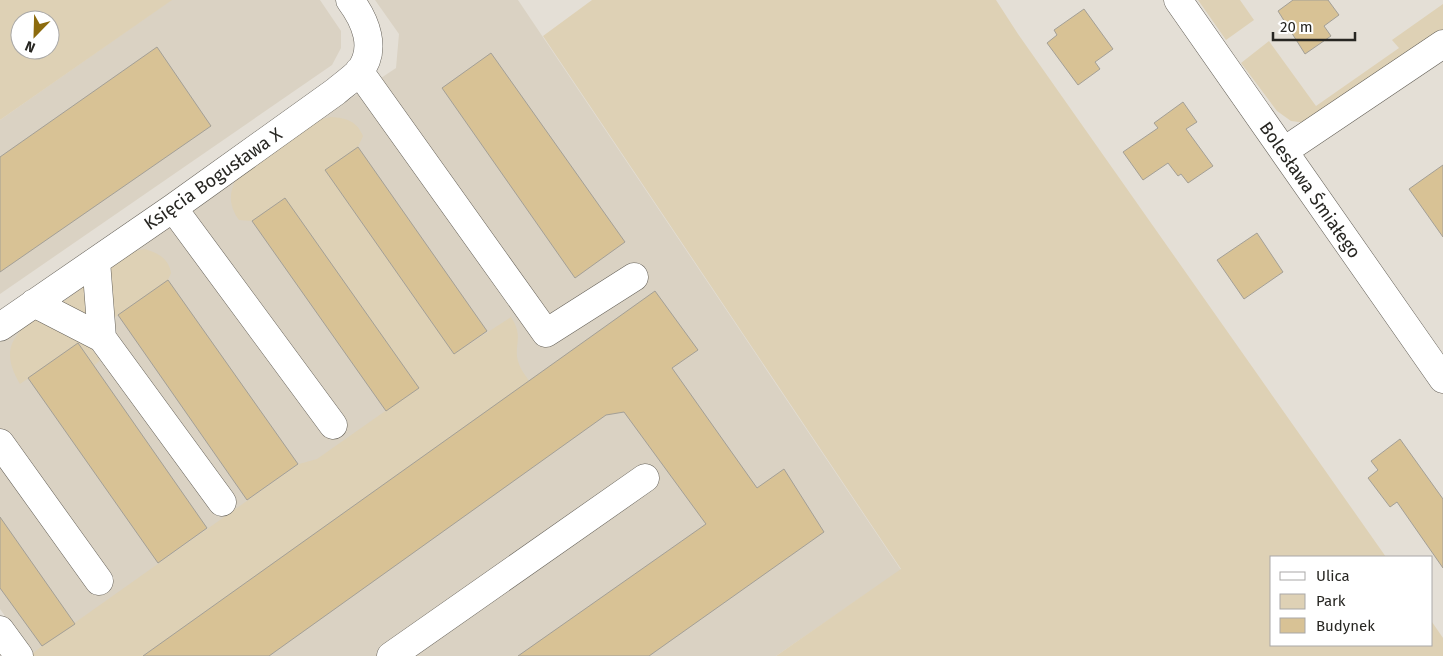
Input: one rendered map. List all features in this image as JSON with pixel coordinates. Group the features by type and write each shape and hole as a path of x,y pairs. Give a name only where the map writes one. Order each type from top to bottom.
{"street":[{"name":"Księcia Bogusława X","path":"0,327 174,208 335,92 359,72 368,48 367,31 360,14 350,0"},
{"name":"Bolesława Śmiałego","path":"1178,0 1443,379"},
{"path":"1284,151 1443,44"},
{"path":"359,72 546,333 634,277"},
{"path":"174,208 333,424"},
{"path":"96,261 102,338"},
{"path":"34,303 102,338 222,502"},
{"path":"0,442 99,581"},
{"path":"391,656 645,478"},
{"path":"0,630 19,656"}],"shaded area":[{"path":"171,0 320,0 341,31 341,48 332,65 0,294 0,120"},
{"path":"375,0 518,0 901,570 776,656 29,656 32,654 0,609 0,342 60,304 318,120 396,68 399,34"}],"green space":[{"path":"0,0 172,0 0,120"},
{"path":"592,0 996,0 1385,556 1270,556 1270,646 1433,646 1433,623 1443,638 1443,656 776,656 901,569 543,36"},
{"path":"1198,0 1240,0 1254,20 1226,40"},
{"path":"1443,4 1443,29 1307,123 1291,121 1277,111 1241,63 1269,41 1316,106 1399,48 1392,40"},
{"path":"331,117 350,121 358,127 363,136 358,147 325,170 454,354 511,317 518,336 517,358 529,381 143,656 33,656 32,654 42,646 299,464 317,459 418,388 284,199 252,221 239,220 233,210 231,194 237,178 318,120"},
{"path":"145,249 154,252 168,264 171,273 168,280 114,318 105,269 135,251"},
{"path":"87,284 92,324 60,304"},
{"path":"40,315 84,339 100,360 94,366 78,343 20,384 11,362 12,344 22,329"}],"building":[{"path":"1293,0 1328,0 1339,15 1324,26 1331,36 1305,54 1278,11"},
{"path":"1084,9 1113,49 1095,62 1100,69 1078,85 1047,43 1057,35 1054,30"},
{"path":"157,47 211,126 0,272 0,157"},
{"path":"491,53 625,242 575,278 442,88"},
{"path":"1183,102 1197,122 1186,129 1213,166 1188,183 1181,174 1178,176 1168,163 1143,180 1123,152 1158,128 1154,123"},
{"path":"358,147 487,331 454,354 325,170"},
{"path":"1443,165 1443,237 1409,189"},
{"path":"285,198 419,388 386,411 252,221"},
{"path":"1257,233 1283,272 1244,299 1217,260"},
{"path":"168,280 298,464 247,500 118,315"},
{"path":"655,291 698,350 672,368 757,488 784,469 824,532 649,656 518,656 706,524 624,412 606,415 269,656 143,656"},
{"path":"78,343 207,528 158,563 28,378"},
{"path":"1400,439 1443,499 1443,568 1397,502 1390,507 1368,478 1378,470 1371,461"},
{"path":"0,517 75,624 42,646 0,588"}]}
